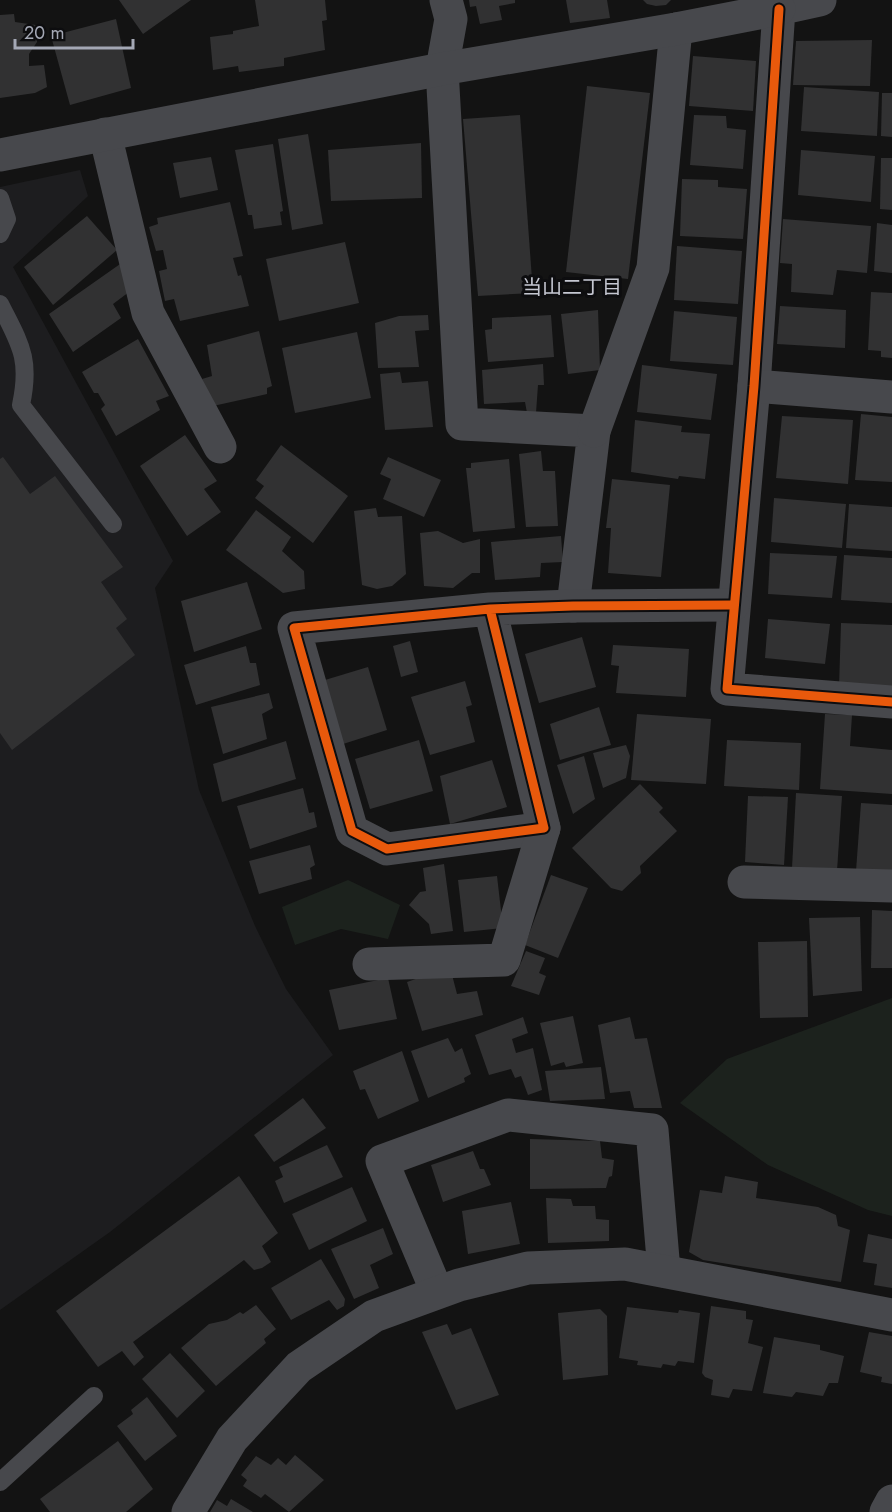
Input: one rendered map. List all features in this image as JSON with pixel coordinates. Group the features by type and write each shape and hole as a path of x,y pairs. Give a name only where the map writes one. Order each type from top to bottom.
{"street":[{"path":"446,0 451,19 442,69 462,424 594,431"},
{"path":"0,155 442,69 676,29 820,0"},
{"path":"779,9 754,386 727,689 892,702"},
{"path":"573,606 594,431 654,268 676,29"},
{"path":"105,134 148,314 220,447"},
{"path":"754,386 892,397"},
{"path":"544,828 387,849 352,831 294,628 490,609 733,605"},
{"path":"369,964 504,960 544,828 490,609"},
{"path":"744,882 892,886"},
{"path":"437,1292 382,1161 508,1115 652,1130 664,1272"},
{"path":"188,1512 232,1439 299,1367 374,1316 459,1285 528,1268 625,1264 892,1314"},
{"path":"886,1512 892,1501"}],"lane":[{"path":"0,198 7,219 0,234"},
{"path":"0,304 23,350 26,382 21,405 113,524"},
{"path":"0,1482 94,1396"}],"shaded area":[{"path":"80,170 88,196 13,267 173,561 155,588 199,790 255,926 286,989 333,1055 110,1232 0,1310 0,187"},
{"path":"348,880 400,905 388,939 341,929 295,945 282,907"},
{"path":"892,998 892,1216 868,1210 768,1165 680,1103 727,1059"}],"building":[{"path":"119,0 191,0 143,34"},
{"path":"255,0 325,0 327,20 322,21 325,50 284,58 284,66 239,72 238,66 213,70 210,37 233,34 233,31 259,26"},
{"path":"469,0 515,0 515,3 499,6 502,20 480,24 476,6 470,7"},
{"path":"566,0 607,0 610,18 570,23"},
{"path":"643,0 671,0 666,5 656,6 647,4"},
{"path":"14,14 15,22 36,25 37,42 29,54 29,66 44,65 47,87 35,93 0,98 0,15"},
{"path":"116,19 131,88 70,105 51,36"},
{"path":"872,40 870,86 793,85 796,41"},
{"path":"693,56 756,61 753,111 689,106"},
{"path":"587,86 650,93 628,279 566,272"},
{"path":"804,87 879,92 877,136 801,131"},
{"path":"882,93 892,93 892,137 881,136"},
{"path":"520,115 533,293 478,296 463,119"},
{"path":"694,115 726,116 727,128 746,130 743,169 690,165"},
{"path":"308,134 323,224 292,230 278,139"},
{"path":"421,143 422,198 331,201 328,150"},
{"path":"273,144 283,211 280,212 282,225 254,229 252,215 248,215 235,150"},
{"path":"801,150 875,156 871,202 798,195"},
{"path":"211,157 218,190 180,198 173,163"},
{"path":"881,158 892,158 892,210 880,209"},
{"path":"682,179 718,180 718,187 747,189 743,239 680,236"},
{"path":"230,202 243,256 233,258 238,276 241,275 249,306 180,321 174,299 165,301 159,271 167,269 163,250 156,251 149,227 158,224 157,218"},
{"path":"87,216 117,250 53,305 24,267"},
{"path":"783,219 871,226 867,273 837,270 833,295 791,292 792,264 780,263"},
{"path":"877,223 892,225 892,273 874,271"},
{"path":"345,242 359,303 279,321 266,259"},
{"path":"677,246 742,251 738,304 674,300"},
{"path":"123,262 129,292 113,304 121,318 73,352 49,314"},
{"path":"871,292 892,293 892,358 881,357 881,351 868,350"},
{"path":"780,306 846,310 845,348 777,344"},
{"path":"598,310 600,370 568,374 561,314"},
{"path":"674,311 737,317 733,365 670,361"},
{"path":"428,315 429,330 415,331 419,367 378,368 375,323 399,316"},
{"path":"551,315 554,357 488,362 485,330 492,329 492,318"},
{"path":"259,331 272,386 267,388 267,394 213,406 202,379 212,376 207,345"},
{"path":"357,332 371,398 295,413 282,348"},
{"path":"138,339 169,396 156,401 160,410 116,436 101,409 105,405 98,393 94,393 82,372"},
{"path":"543,364 544,385 538,385 536,413 527,413 525,402 484,404 482,370"},
{"path":"642,365 717,374 711,420 637,412"},
{"path":"400,372 402,383 428,381 433,427 385,430 380,374"},
{"path":"861,414 892,417 892,482 855,480"},
{"path":"782,416 853,420 848,484 776,478"},
{"path":"635,420 682,426 681,432 710,434 705,479 679,476 678,479 631,472"},
{"path":"185,435 217,481 204,489 221,512 187,536 140,466"},
{"path":"281,445 348,496 313,543 255,498 264,486 256,480"},
{"path":"541,451 543,471 555,471 558,526 526,527 519,454"},
{"path":"3,457 30,494 55,476 123,567 101,582 127,619 116,628 135,655 12,750 0,733 0,459"},
{"path":"388,457 441,480 424,517 383,499 391,479 380,474"},
{"path":"509,459 515,528 473,532 466,468 471,468 471,463"},
{"path":"612,479 670,485 661,577 608,573 611,528 606,528"},
{"path":"774,498 846,504 842,548 771,542"},
{"path":"849,504 892,507 892,551 846,548"},
{"path":"376,508 378,517 402,516 406,574 392,586 377,589 362,585 354,511"},
{"path":"256,510 291,537 282,551 304,571 305,589 283,593 226,550"},
{"path":"438,531 463,543 480,539 480,573 472,573 453,588 424,586 420,533"},
{"path":"561,536 563,562 541,563 540,577 495,580 491,542"},
{"path":"770,553 837,556 832,598 768,594"},
{"path":"844,555 892,558 892,603 841,600"},
{"path":"247,582 262,629 194,652 181,601"},
{"path":"768,619 830,624 825,664 765,658"},
{"path":"841,623 892,625 892,691 839,687"},
{"path":"582,637 596,687 539,703 525,654"},
{"path":"410,641 418,672 401,677 393,646"},
{"path":"613,645 689,649 686,697 616,693 619,666 611,665"},
{"path":"246,646 250,663 256,663 260,685 196,705 184,665"},
{"path":"368,667 387,730 343,744 325,680"},
{"path":"465,681 472,705 466,707 475,742 430,755 411,697"},
{"path":"269,693 273,708 262,714 267,739 223,754 211,707"},
{"path":"599,707 611,745 560,760 550,724"},
{"path":"637,714 711,719 706,784 631,780"},
{"path":"825,714 852,715 850,746 892,750 892,794 820,789"},
{"path":"419,740 433,791 370,809 355,759"},
{"path":"727,740 801,743 799,790 724,786"},
{"path":"286,741 296,779 222,802 213,764"},
{"path":"626,745 630,756 626,778 603,788 593,753"},
{"path":"584,756 595,799 573,814 557,765"},
{"path":"492,760 507,807 450,824 440,776"},
{"path":"640,784 663,808 659,812 677,831 640,866 641,873 622,891 611,888 572,848"},
{"path":"303,788 309,813 314,812 317,827 250,849 237,806"},
{"path":"796,793 842,796 837,871 792,868"},
{"path":"748,796 788,797 784,865 745,862"},
{"path":"861,803 892,805 892,874 856,871"},
{"path":"310,845 315,865 310,868 312,879 259,894 249,861"},
{"path":"444,864 453,931 431,934 429,924 409,905 420,892 426,891 423,868"},
{"path":"551,875 588,888 558,958 525,945"},
{"path":"497,876 503,928 464,932 458,880"},
{"path":"872,910 892,911 892,968 871,968"},
{"path":"860,917 862,991 813,996 809,918"},
{"path":"807,941 808,1017 760,1018 758,942"},
{"path":"526,951 545,958 539,973 546,976 539,995 511,986"},
{"path":"450,967 457,994 477,991 483,1015 422,1031 407,982"},
{"path":"388,978 397,1019 339,1030 329,990"},
{"path":"573,1016 583,1063 566,1067 564,1062 551,1066 540,1023"},
{"path":"523,1017 528,1033 512,1039 516,1053 533,1048 542,1090 528,1095 521,1076 515,1078 511,1069 489,1075 475,1035"},
{"path":"630,1017 635,1039 647,1038 662,1108 634,1108 630,1091 610,1093 598,1025"},
{"path":"448,1038 455,1052 462,1048 471,1074 464,1078 465,1082 428,1098 411,1051"},
{"path":"402,1051 419,1101 378,1119 365,1089 360,1090 353,1071"},
{"path":"601,1067 605,1099 550,1101 545,1071"},
{"path":"303,1098 326,1128 274,1162 254,1135"},
{"path":"530,1139 600,1141 602,1158 614,1160 612,1176 609,1177 606,1188 530,1189"},
{"path":"327,1145 343,1177 284,1203 275,1181 283,1177 279,1167"},
{"path":"473,1151 480,1169 484,1169 491,1185 443,1202 431,1165"},
{"path":"239,1176 278,1233 262,1246 271,1262 254,1270 244,1260 133,1342 144,1357 134,1366 122,1351 98,1367 56,1311"},
{"path":"725,1176 758,1182 756,1198 818,1207 836,1215 838,1226 850,1230 841,1282 703,1260 689,1252 700,1190 722,1193"},
{"path":"352,1187 367,1221 309,1250 292,1214"},
{"path":"546,1198 571,1199 573,1206 595,1206 596,1219 609,1220 609,1241 548,1243"},
{"path":"511,1202 520,1244 468,1254 462,1211"},
{"path":"383,1228 393,1254 370,1265 379,1288 354,1299 331,1249"},
{"path":"868,1234 892,1239 892,1288 874,1285 877,1264 863,1262"},
{"path":"321,1259 345,1299 344,1306 337,1310 329,1300 291,1320 271,1288"},
{"path":"256,1305 276,1329 264,1339 266,1343 216,1386 181,1348 209,1324 227,1320 240,1312 243,1314"},
{"path":"711,1306 746,1311 746,1319 753,1320 748,1343 763,1347 752,1391 733,1389 729,1398 711,1395 713,1380 702,1373"},
{"path":"627,1307 678,1313 679,1310 700,1313 694,1363 678,1361 675,1366 663,1364 661,1368 637,1365 638,1361 619,1358"},
{"path":"600,1309 607,1316 608,1375 563,1380 558,1313"},
{"path":"447,1324 452,1335 471,1328 499,1395 456,1410 422,1332"},
{"path":"869,1332 892,1336 892,1384 881,1382 882,1377 860,1372"},
{"path":"774,1337 820,1345 820,1350 844,1356 838,1383 829,1383 823,1396 796,1392 792,1397 763,1393"},
{"path":"170,1353 205,1391 177,1418 142,1379"},
{"path":"147,1397 177,1436 145,1461 117,1426 133,1414 131,1410"},
{"path":"118,1441 153,1489 126,1512 50,1512 40,1499"},
{"path":"295,1455 324,1480 289,1512 265,1494 261,1498 243,1486 247,1480 241,1475 256,1456 271,1465 278,1458 286,1465"},
{"path":"231,1499 253,1512 210,1512 217,1500 227,1506"}],"cycle path":[{"path":"779,9 754,386 727,689 892,702"},
{"path":"490,609 544,828 387,849 352,831 294,628 490,609 733,605"}],"district":[{"name":"当山二丁目","path":"572,287"}]}
